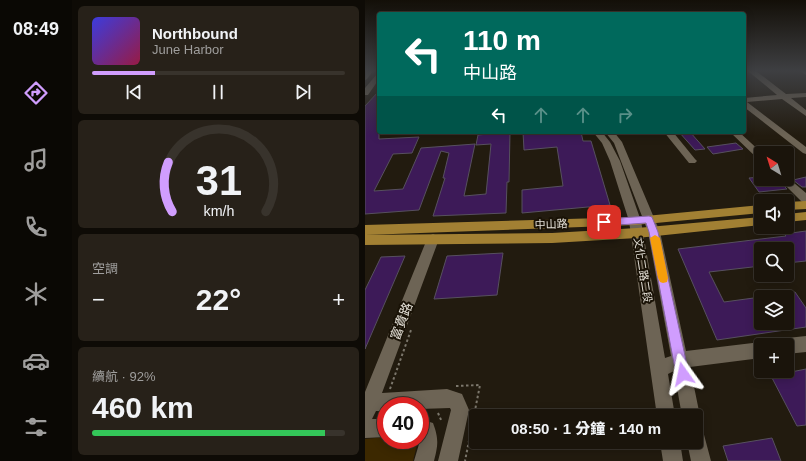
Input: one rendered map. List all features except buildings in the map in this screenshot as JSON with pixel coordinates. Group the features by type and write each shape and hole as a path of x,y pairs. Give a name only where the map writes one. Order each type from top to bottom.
{"main road":[{"path":"794,205 806,204"},
{"name":"中山路","path":"651,226 754,210"},
{"path":"794,217 806,216"},
{"name":"中山路","path":"365,230 636,227 754,221"},
{"name":"中山路","path":"365,240 552,238 636,227"}],"street":[{"path":"778,93 806,114"},
{"path":"746,102 806,95"},
{"path":"746,104 806,151"},
{"name":"文化二路二段","path":"599,134 606,142 615,161 636,227 665,409"},
{"name":"文化二路二段","path":"611,134 617,142 627,162 651,226 690,409"},
{"path":"670,134 692,161"},
{"path":"736,134 754,151"},
{"path":"792,186 806,199"},
{"name":"富貴路","path":"433,239 367,407 447,398 456,400 460,410 448,461"},
{"path":"794,345 806,344"},
{"path":"659,369 680,360 754,351"},
{"path":"365,429 377,428"},
{"path":"425,461 428,449"},
{"path":"671,449 673,461"},
{"path":"698,449 701,461"}],"path":[{"path":"396,391 389,391 413,326"},
{"path":"449,387 480,385 465,461"}],"shaded area":[{"path":"377,438 377,449 416,449 413,461 365,461 365,439"}],"slow traffic":[{"path":"655,238 663,278"}],"route":[{"path":"604,222 649,220 654,232 683,374"}]}
